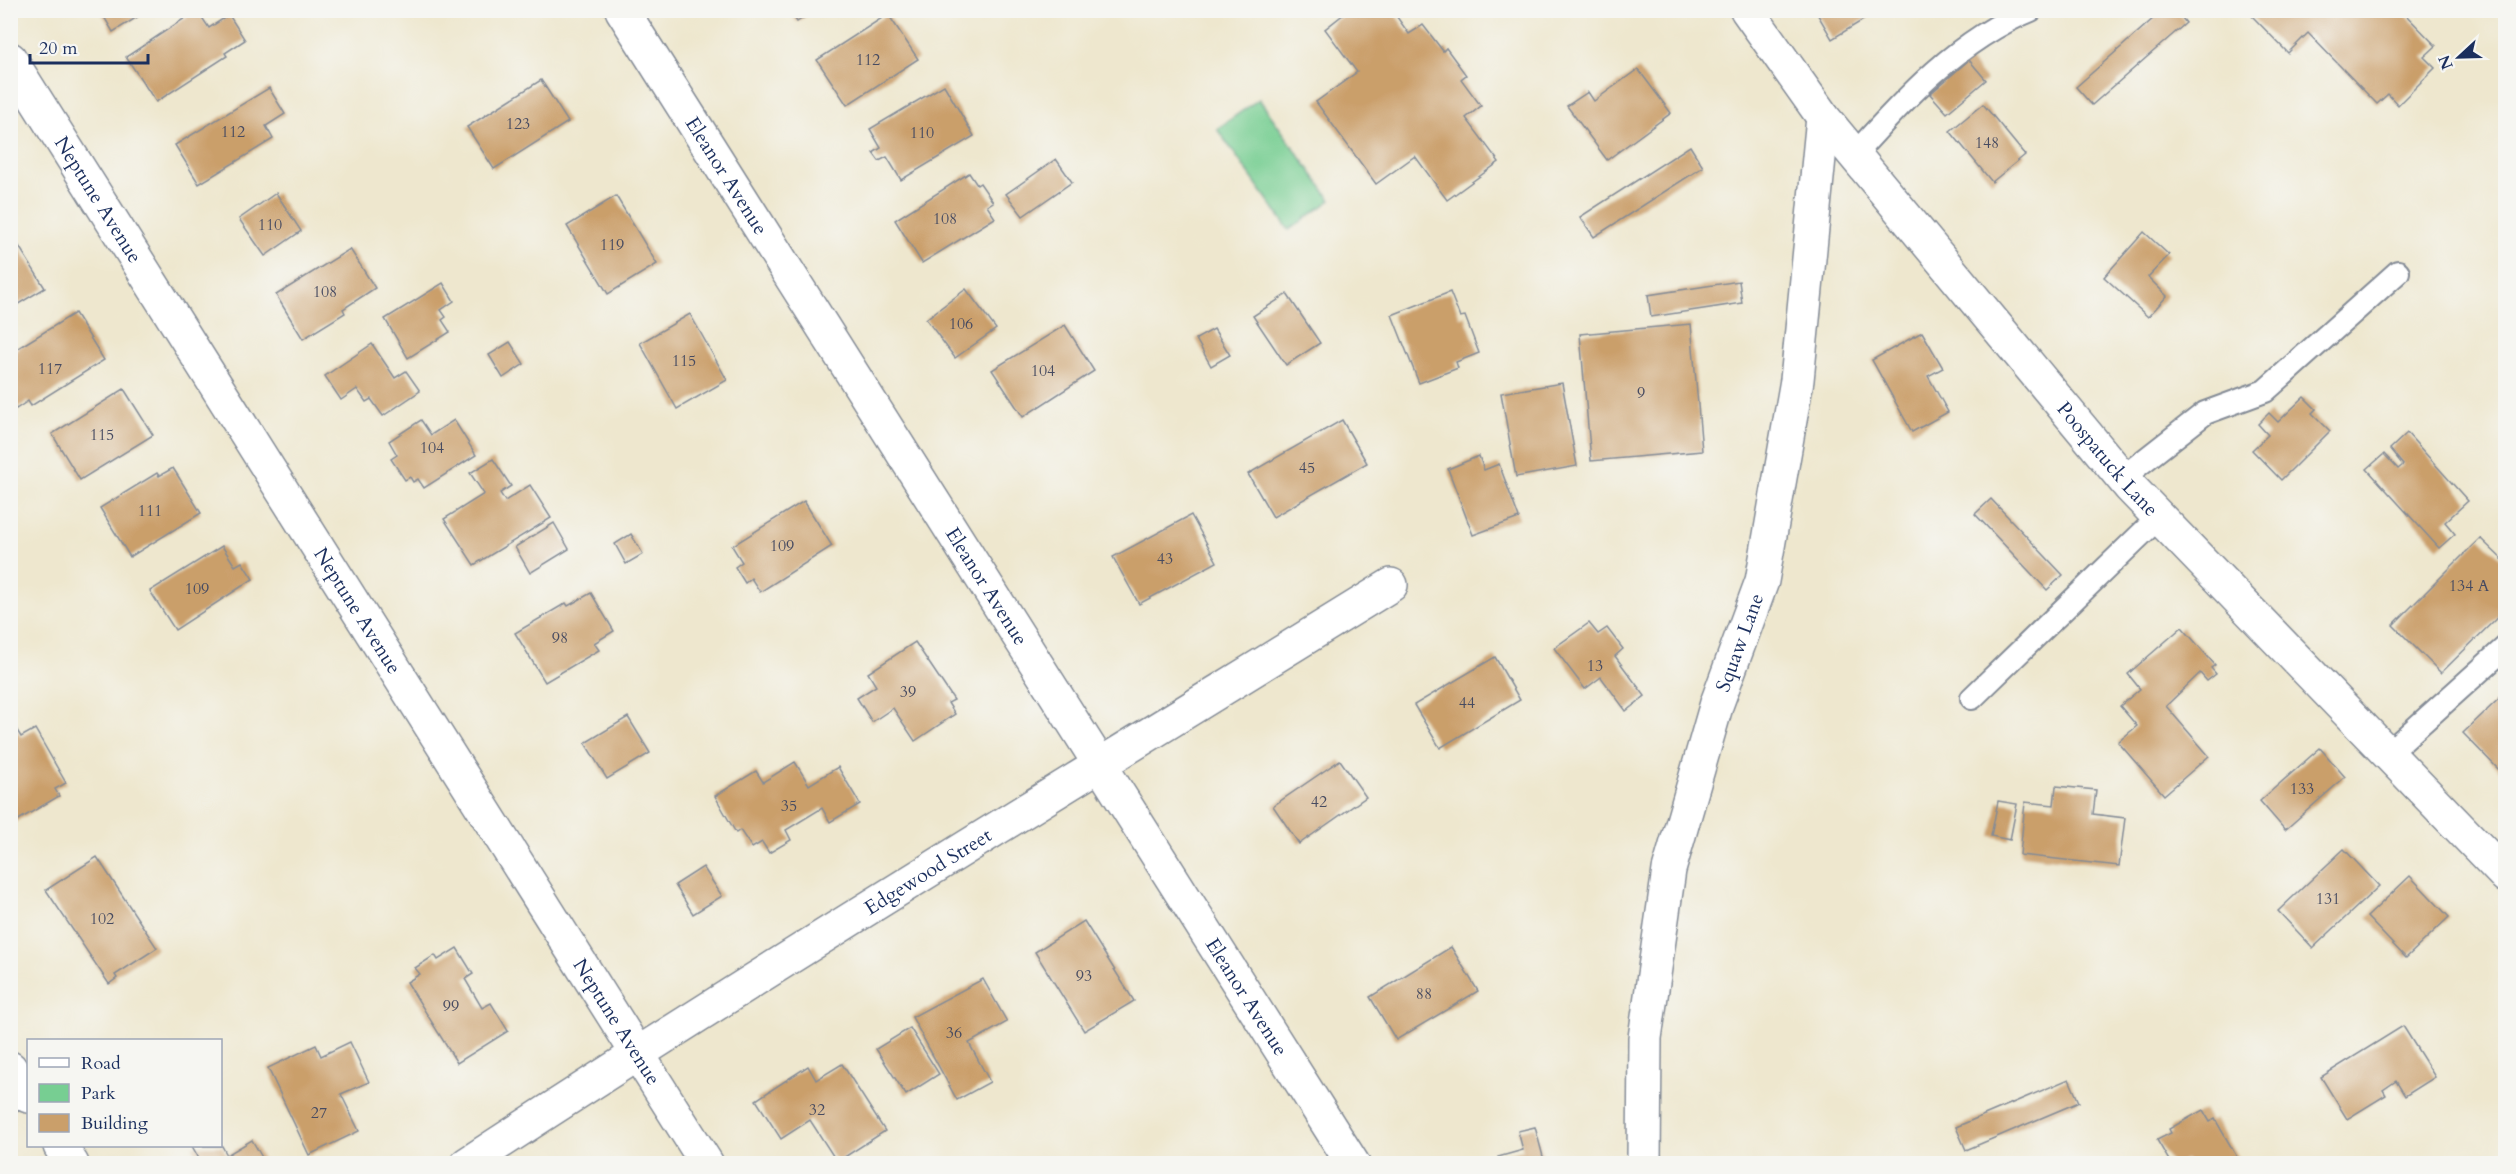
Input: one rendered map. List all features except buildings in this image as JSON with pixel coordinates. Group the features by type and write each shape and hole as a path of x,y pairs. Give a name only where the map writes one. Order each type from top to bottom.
{"street":[{"name":"Eleanor Avenue","path":"622,10 1353,1164"},
{"name":"Poospatuck Lane","path":"1747,10 1823,117 2122,478 2505,876"},
{"name":"Neptune Avenue","path":"10,58 707,1164"},
{"name":"Squaw Lane","path":"1644,1164 1645,1038 1669,870 1717,703 1762,581 1797,380 1823,117"},
{"name":"Edgewood Street","path":"467,1164 636,1053 1390,585"},
{"path":"10,1068 27,1094"},
{"path":"61,1147 72,1164"}],"lane":[{"path":"1854,155 1884,121 1957,53 1984,33 2031,10"},
{"path":"2122,478 2205,413 2265,391 2398,272"},
{"path":"1972,698 2159,517"},
{"path":"2388,753 2505,647"}],"green space":[{"path":"1259,99 1331,200 1289,230 1217,129"}]}
